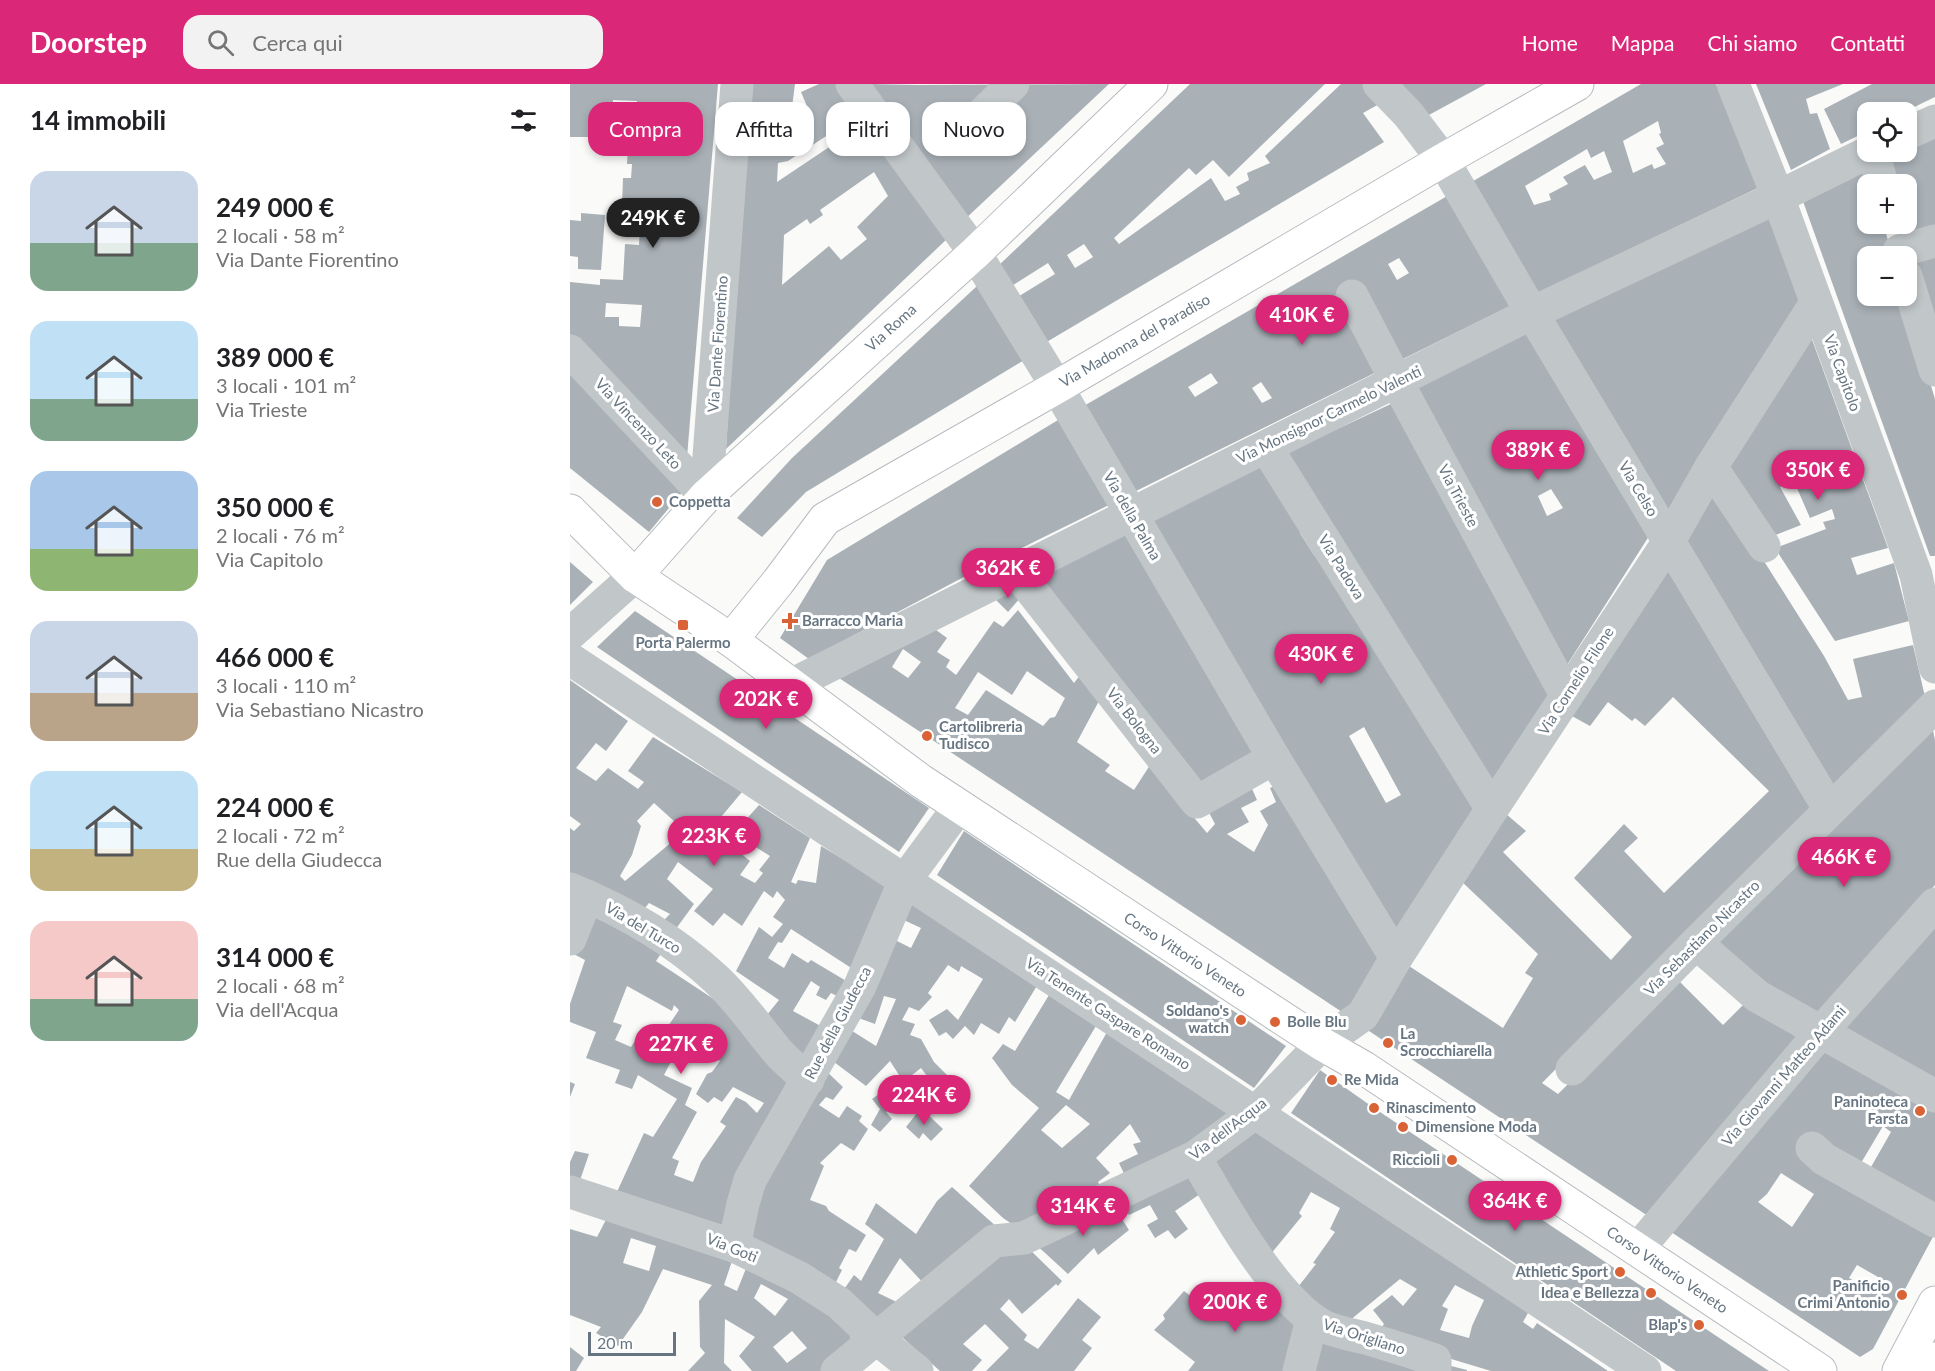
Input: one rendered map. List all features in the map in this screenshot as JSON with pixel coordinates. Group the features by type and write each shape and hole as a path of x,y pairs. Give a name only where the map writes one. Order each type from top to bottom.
{"main road":[{"name":"Via Roma","path":"635,576 706,496 975,253 1151,84"},
{"name":"Via Madonna del Paradiso","path":"731,640 825,519 1057,387 1443,160 1555,89"},
{"name":"Corso Vittorio Veneto","path":"570,511 635,576 731,640 921,782 1322,1044 1364,1068 1820,1371"},
{"path":"1899,1371 1935,1303"},
{"path":"1922,1371 1935,1359"}],"street":[{"name":"Via Dante Fiorentino","path":"706,496 737,84"},
{"name":"Via della Palma","path":"852,84 975,253 1057,387 1274,758 1396,958"},
{"path":"995,102 1013,84"},
{"name":"Via Celso","path":"1379,84 1408,114 1443,160 1830,810"},
{"name":"Via Capitolo","path":"1733,84 1778,197 1816,303 1925,573 1934,659"},
{"path":"1917,129 1935,121"},
{"name":"Via Monsignor Carmelo Valenti","path":"791,685 1532,313 1857,159"},
{"path":"1917,247 1935,241"},
{"name":"Via Trieste","path":"1352,296 1566,695"},
{"name":"Via Cornelio Filone","path":"1322,1044 1363,1015 1396,958 1566,695 1669,541 1711,467 1816,303"},
{"path":"1916,306 1935,370"},
{"name":"Via Vincenzo Leto","path":"570,351 706,496"},
{"name":"Via Padova","path":"1266,447 1492,810"},
{"path":"1711,467 1764,546"},
{"name":"Via Bologna","path":"1016,571 1197,802 1274,758"},
{"path":"570,634 635,576"},
{"name":"Via Tenente Gaspare Romano","path":"570,660 1645,1371"},
{"name":"Via Sebastiano Nicastro","path":"1572,1069 1935,706"},
{"name":"Rue della Giudecca","path":"734,1246 750,1180 860,986 905,880 958,807"},
{"path":"570,939 579,892"},
{"name":"Via del Turco","path":"579,892 672,943 716,978 757,1024 779,1053 808,1080"},
{"name":"Via Giovanni Matteo Adami","path":"1636,1250 1820,1033 1935,904"},
{"path":"1696,943 1757,996 1935,1096"},
{"name":"Via dell'Acqua","path":"837,1371 994,1241 1024,1238 1195,1157 1256,1112 1322,1044"},
{"path":"1812,1148 1824,1160 1935,1221"},
{"name":"Via Origliano","path":"1195,1157 1227,1214 1263,1265 1283,1291 1312,1319 1327,1328 1402,1349 1435,1366"},
{"name":"Via Goti","path":"570,1192 734,1246 798,1277 839,1303 876,1338 917,1371"},
{"path":"1299,1371 1312,1319"}],"building":[{"path":"570,84 718,84 687,457 570,334 570,282 600,285 600,279 623,280 625,244 639,245 641,205 622,205 623,178 631,178 632,164 627,164 627,156 703,156 703,102 613,100 613,102 588,102 588,137 570,137","holes":["606,303 642,305 640,327 619,326 619,317 605,317"]},
{"path":"748,84 795,84 793,102 747,102"},
{"path":"819,84 838,84 851,102 826,102 826,136 814,144 814,102 805,102 801,92"},
{"path":"870,84 917,85 1109,84 963,221 910,143 910,102 882,102"},
{"path":"1190,84 1325,84 1229,177 1213,160 1196,175 1189,168 1114,238 1119,244 1211,178 1225,201 1240,194 1236,187 1249,180 1247,173 1270,163 1265,156 1341,84 1363,84 1381,103 1363,113 1384,142 1045,343 1016,298 1055,274 1048,263 1010,287 997,267","holes":["1084,244 1093,257 1075,268 1067,255"]},
{"path":"1396,84 1486,84 1427,116"},
{"path":"1641,84 1716,84 1760,187 1536,294 1468,184","holes":["1658,121 1661,133 1659,134 1664,144 1656,148 1666,164 1654,169 1652,164 1633,173 1623,141","1587,149 1591,158 1604,151 1612,172 1594,180 1585,165 1563,177 1568,184 1549,194 1551,200 1534,205 1525,186"]},
{"path":"1756,84 1843,84 1806,99 1810,114 1817,113 1830,149 1791,170"},
{"path":"1872,84 1935,84 1935,97 1917,106 1917,102 1857,102 1857,136 1841,144 1824,109"},
{"path":"1935,129 1935,235 1908,243 1906,234 1917,234 1917,174 1890,174 1889,162 1917,162 1917,138"},
{"path":"826,149 826,156 889,156 948,238 726,449 744,156 796,156 788,161 778,163 777,182","holes":["874,172 888,196 857,227 867,239 841,260 829,246 782,285 784,235 807,219 810,224 823,215 820,210"]},
{"path":"1865,163 1867,174 1857,174 1857,234 1886,234 1890,246 1857,246 1857,306 1907,306 1935,399 1935,556 1930,556 1800,193"},
{"path":"1449,195 1514,304 1132,493 1082,407","holes":["1399,258 1409,273 1397,280 1388,264","1211,373 1218,383 1195,397 1188,387","1261,382 1272,398 1262,403 1252,388"]},
{"path":"1767,212 1801,305 1667,512 1551,317"},
{"path":"581,213 605,215 601,270 578,269 578,257 570,256 570,220 581,221"},
{"path":"1935,246 1935,332 1917,270 1917,251"},
{"path":"977,286 1026,359 806,492 762,537 737,518 792,458"},
{"path":"1528,328 1651,533 1567,665 1412,385","holes":["1551,489 1563,508 1547,516 1538,496"]},
{"path":"1810,334 1888,548 1851,558 1857,575 1894,563 1909,621 1835,641 1775,548 1826,529 1823,522 1835,519 1832,509 1810,518 1793,479 1780,487 1801,525 1770,537 1724,468"},
{"path":"570,367 684,490 649,532 570,468"},
{"path":"1393,403 1556,692 1498,781 1487,780 1286,453"},
{"path":"1063,417 1113,503 979,569 809,659 780,638 827,560"},
{"path":"1266,462 1307,529 1300,533 1314,555 1321,551 1479,805 1395,937 1147,521","holes":["1364,727 1401,795 1386,803 1349,736"]},
{"path":"1717,487 1824,656 1848,700 1862,697 1853,659 1913,645 1926,701 1834,792 1682,540"},
{"path":"1126,534 1257,753 1195,787 1039,578"},
{"path":"570,562 593,582 570,605"},
{"path":"1668,565 1817,806 1542,1083 1558,1094 1676,978 1723,1025 1745,1003 1806,1038 1651,1218 1366,1029 1406,964 1503,1028 1533,978 1525,973 1538,954 1460,880 1506,814 1526,831 1503,852 1611,960 1632,937 1574,878 1624,824 1638,838 1624,851 1664,893 1769,791 1673,697 1645,726 1635,718 1632,721 1608,702 1590,726 1570,715"},
{"path":"1008,589 1022,596 1008,612 993,597"},
{"path":"1018,610 1074,683 1081,674 1100,699 1077,742 1110,765 1105,771 1134,790 1150,765 1207,833 1215,824 1205,805 1249,782 1257,800 1241,808 1249,822 1227,834 1254,852 1268,825 1260,811 1276,802 1270,788 1277,785 1381,954 1345,1014 836,676 932,627 947,638 937,652 950,660 946,667 956,675 994,621 1003,627","holes":["903,649 921,662 908,678 892,667","1027,671 1065,698 1055,717 1050,718 1043,726 986,690 968,715 955,708 978,672 1012,695"]},
{"path":"635,611 929,808 899,852 597,647"},
{"path":"570,680 628,721 606,751 596,743 576,768 596,781 608,768 638,789 644,782 628,771 653,737 742,792 711,829 750,861 740,875 755,883 763,873 759,870 770,856 751,844 749,847 733,834 759,805 810,838 791,882 796,884 798,880 816,883 821,846 893,889 859,973 791,929 782,943 778,942 768,958 784,968 792,953 808,963 811,960 853,985 845,1000 831,993 826,1000 816,995 820,987 811,981 793,1011 828,1030 807,1072 762,1021 779,1000 736,971 759,927 772,937 783,924 773,917 785,900 777,891 773,898 764,891 742,926 724,913 713,926 694,911 713,889 678,862 667,879 694,904 670,937 656,928 670,914 649,903 636,919 570,884 570,828 574,831 581,824 570,816","holes":["654,803 685,831 625,881 620,876 632,855 641,826 637,821"]},
{"path":"1931,721 1935,740 1935,885 1822,1018 1765,986 1710,941"},
{"path":"964,831 1286,1046 1254,1088 937,875"},
{"path":"904,898 1038,984 1015,1022 1009,1017 999,1034 981,1023 974,1035 965,1026 953,1039 946,1032 939,1036 929,1020 947,1009 958,1020 983,979 961,966 959,972 948,965 928,993 932,997 919,1011 909,1007 902,1020 915,1024 910,1035 921,1039 934,1062 961,1089 949,1098 921,1068 907,1079 918,1094 886,1112 892,1119 880,1132 871,1125 880,1109 872,1099 901,1078 890,1061 866,1086 830,1059 849,1029 876,1046 896,999 884,996 875,1024 853,1016 887,936 911,948 921,928 895,916"},
{"path":"590,907 666,946 656,961 747,1021 803,1079 729,1234 616,1194 644,1133 653,1137 677,1099 638,1075 632,1089 615,1083 620,1070 586,1058 596,1032 570,1022 570,1004 585,960 570,952","holes":["627,986 672,1011 674,1005 679,1010 666,1029 720,1061 712,1072 707,1074 696,1094 708,1103 714,1097 722,1102 733,1087 764,1103 757,1113 746,1102 736,1097 720,1122 726,1126 701,1162 693,1182 674,1175 679,1161 672,1158 697,1112 685,1105 692,1088 664,1075 677,1050 662,1042 657,1051 637,1038 631,1047 615,1040 622,1025 613,1022"]},
{"path":"1935,922 1935,1083 1839,1029"},
{"path":"1049,995 1096,1026 1056,1092 1069,1100 1107,1032 1239,1117 1128,1182 1119,1163 1138,1154 1133,1144 1141,1142 1130,1124 1096,1158 1110,1173 1098,1182 1103,1193 1072,1206 1056,1190 1045,1201 1057,1213 1024,1232 1003,1218 969,1186 1039,1108 1012,1085 992,1058 1003,1044 1015,1051","holes":["1066,1105 1090,1124 1062,1148 1041,1130"]},
{"path":"1824,1043 1935,1105 1935,1213 1867,1174 1891,1132 1883,1126 1858,1168 1935,1233 1873,1349 1860,1357 1665,1228","holes":["1781,1173 1814,1194 1792,1227 1758,1202 1767,1194","1857,1265 1885,1281 1883,1285 1873,1280 1868,1289 1849,1278"]},
{"path":"823,1068 843,1087 833,1100 826,1097 819,1105 839,1118 847,1106 862,1116 859,1121 868,1129 854,1151 841,1143 820,1163 824,1166 810,1200 826,1206 829,1211 866,1235 856,1252 849,1249 839,1268 842,1270 832,1290 742,1242 754,1192"},
{"path":"1320,1070 1769,1371 1676,1371 1291,1113"},
{"path":"570,1082 575,1084 570,1097"},
{"path":"921,1108 943,1129 931,1141 923,1133 919,1139 906,1127"},
{"path":"1251,1125 1533,1304 1523,1322 1533,1329 1537,1323 1608,1371 1491,1371 1375,1336 1384,1324 1373,1310 1392,1295 1403,1306 1417,1289 1400,1279 1343,1326 1298,1287 1316,1264 1313,1263 1335,1232 1330,1229 1340,1208 1311,1192 1299,1213 1302,1216 1270,1255 1207,1156","holes":["1455,1285 1484,1300 1469,1338 1440,1330 1448,1309 1442,1306"]},
{"path":"575,1151 589,1154 578,1186 570,1184 570,1162"},
{"path":"1190,1167 1206,1190 1175,1211 1188,1229 1175,1239 1168,1230 1155,1238 1147,1225 1158,1219 1150,1205 1129,1215 1118,1199"},
{"path":"952,1187 998,1228 928,1288 900,1258 878,1293 907,1307 885,1325 840,1295 854,1275 861,1281 884,1239 865,1224 876,1203 916,1234 937,1201"},
{"path":"1111,1202 1129,1230 1098,1255 1094,1248 1068,1274 1032,1241"},
{"path":"610,1212 734,1255 724,1285 737,1291 749,1261 846,1317 854,1352 827,1371 752,1371 739,1356 755,1337 725,1319 724,1363 732,1371 688,1371 705,1353 700,1347 699,1301 712,1285 663,1269 642,1312 618,1346 596,1333 601,1327 570,1315 570,1229 597,1237","holes":["631,1238 656,1246 649,1271 623,1263","761,1284 788,1299 775,1316 754,1298","792,1331 807,1348 787,1363 773,1347"]},
{"path":"1025,1245 1062,1281 1022,1314 1009,1299 1000,1309 1027,1335 1024,1340 1038,1349 1078,1298 1101,1317 1082,1340 1092,1348 1074,1371 986,1371 1009,1348 985,1324 963,1344 982,1360 972,1371 940,1371 894,1330 956,1277"},
{"path":"1212,1285 1251,1316 1272,1286 1308,1319 1293,1371 1188,1371 1195,1362 1154,1330 1165,1319 1163,1315 1184,1291 1199,1302"},
{"path":"1316,1330 1430,1371 1308,1371"},
{"path":"570,1347 584,1358 576,1371 570,1371"},
{"path":"1443,1364 1467,1370 1467,1371 1442,1371"}],"place":[{"name":"Coppetta","path":"657,502"},
{"name":"Barracco Maria","path":"790,621"},
{"name":"Porta Palermo","path":"683,625"},
{"name":"Cartolibreria Tudisco","path":"927,736"},
{"name":"Soldano's watch","path":"1241,1020"},
{"name":"Bolle Blu","path":"1275,1022"},
{"name":"La Scrocchiarella","path":"1388,1043"},
{"name":"Re Mida","path":"1332,1080"},
{"name":"Rinascimento","path":"1374,1108"},
{"name":"Paninoteca Farsta","path":"1920,1111"},
{"name":"Dimensione Moda","path":"1403,1127"},
{"name":"Riccioli","path":"1452,1160"},
{"name":"Athletic Sport","path":"1620,1272"},
{"name":"Idea e Bellezza","path":"1651,1293"},
{"name":"Panificio Crimi Antonio","path":"1902,1295"},
{"name":"Blap's","path":"1699,1325"}]}
